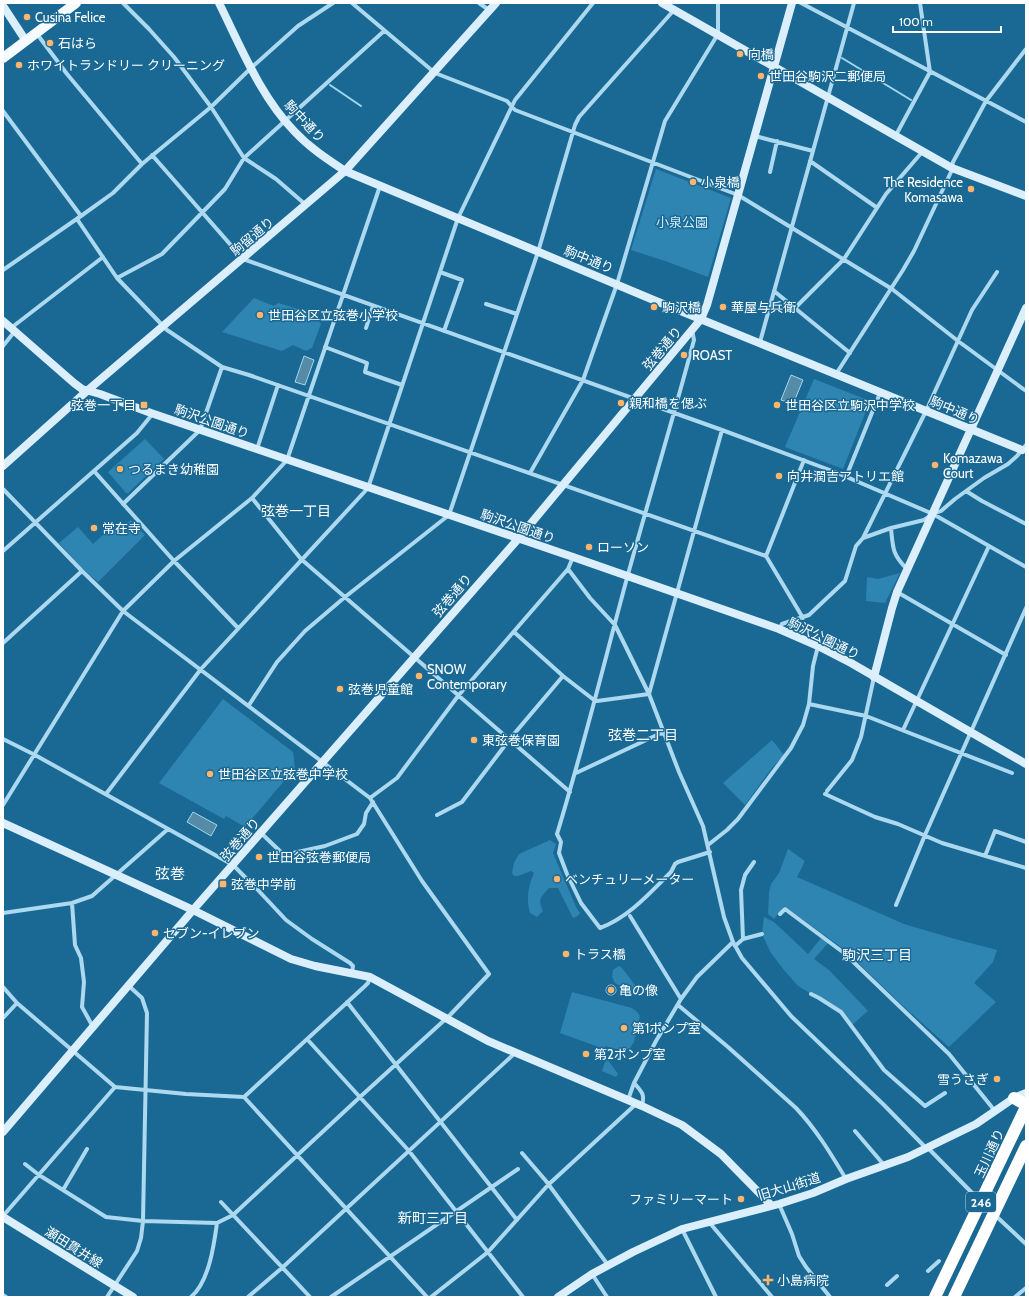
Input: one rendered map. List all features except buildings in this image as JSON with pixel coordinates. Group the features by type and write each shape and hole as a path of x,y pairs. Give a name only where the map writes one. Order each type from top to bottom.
{"highway":[{"path":"1014,1098 1026,1106"},
{"name":"玉川通り","path":"935,1297 1026,1106"},
{"path":"944,1297 1026,1125"},
{"path":"954,1297 1026,1146"},
{"name":"246","path":"960,1297 1026,1158"}],"main road":[{"path":"3,58 37,34 76,3"}],"street":[{"path":"123,3 174,57 211,107 244,158 276,179 306,205"},
{"name":"駒中通り","path":"219,3 262,88 285,121 316,152 346,171 538,252 971,430 1024,448"},
{"path":"3,270 79,218 121,186 142,164 211,107 251,68 298,26 333,3"},
{"path":"352,3 435,73 507,102 516,110 738,195 892,289 958,341 1026,390"},
{"path":"479,3 490,10"},
{"name":"駒留通り","path":"3,466 88,390 346,171 496,3"},
{"path":"106,794 202,669 301,559 368,488 458,218 511,106 594,3"},
{"path":"662,3 952,168 1026,196"},
{"path":"530,473 582,380 617,284 665,121 718,34 718,3"},
{"name":"弦巻通り","path":"3,1132 193,910 413,657 518,539 701,319 706,310 792,3"},
{"path":"801,3 1026,122"},
{"path":"760,342 846,27 854,3"},
{"path":"896,135 930,72 920,3"},
{"path":"3,6 26,41"},
{"path":"249,705 277,662 305,631 345,597 449,515 538,252 579,118 674,10"},
{"path":"117,278 162,254 225,189 244,158 384,31"},
{"path":"37,34 67,74 142,164"},
{"path":"836,374 892,289 914,251 956,157 986,101 1026,50"},
{"path":"3,111 79,218 117,278 163,326 222,367 278,385 766,556 803,618"},
{"path":"755,136 813,150"},
{"path":"770,172 777,141"},
{"path":"795,308 844,259 876,207 924,151"},
{"path":"152,155 243,259 804,460 933,514 1026,567"},
{"path":"810,161 876,207"},
{"path":"3,805 123,611 174,561 252,498 286,460 380,186"},
{"path":"3,346 13,329 103,257"},
{"path":"440,272 462,280 444,331"},
{"path":"779,629 782,624 809,615 845,581 856,546 863,538 926,411 972,310 997,272"},
{"path":"774,292 850,353"},
{"path":"486,304 517,314"},
{"path":"366,328 373,306"},
{"path":"1026,308 898,592 890,614 861,737 852,760 826,793 875,817 898,824 942,843 1026,868"},
{"name":"駒沢公園通り","path":"3,321 74,384 82,389 779,629 818,646 1026,764"},
{"path":"692,330 694,340 594,700 576,773 557,834 561,842 559,853 567,874 581,904 600,928 612,924 629,911 671,872 675,864 710,852"},
{"path":"325,347 367,363 365,372 402,385"},
{"path":"123,504 200,430 222,367"},
{"path":"256,450 278,385"},
{"path":"846,477 880,392"},
{"path":"3,551 137,433 152,413"},
{"path":"648,694 722,430"},
{"path":"863,538 891,528 924,520 941,511 993,471 1008,464 1024,448"},
{"path":"766,556 804,460"},
{"path":"94,471 174,561 238,628"},
{"path":"3,489 123,611 202,669 370,798 426,887 488,974 446,1018 233,1215 217,1223 143,1221 106,1217 39,1175 25,1164"},
{"path":"966,491 1026,524"},
{"path":"252,498 301,559 570,792"},
{"path":"891,528 894,552 896,557 907,570"},
{"path":"903,730 989,546"},
{"path":"370,798 397,778 458,696 568,569 573,557"},
{"path":"568,569 590,598 615,625 648,694 679,772 703,826 724,917 734,944 742,958 791,1016 884,1105 981,1202"},
{"path":"3,643 82,571"},
{"path":"898,592 1006,655"},
{"path":"896,905 925,835 1026,608"},
{"path":"514,632 563,676 594,700 597,701 648,694"},
{"path":"708,845 738,819 791,748 803,726 809,704 813,666 818,646"},
{"path":"437,815 460,804 509,740 563,676"},
{"path":"809,704 866,716 1012,773"},
{"path":"576,773 664,733"},
{"path":"3,739 8,740 35,754 233,865 258,889 286,920 312,939 350,963 353,966 352,973"},
{"path":"261,833 284,855 325,846 357,834 364,824 366,813 373,802"},
{"path":"3,824 193,910 291,959 370,977 488,1041 682,1125 721,1154 775,1204 792,1234 799,1256 830,1297"},
{"path":"3,913 72,903 92,896 168,829"},
{"path":"985,856 995,831 1026,842"},
{"path":"743,939 741,890 745,875 754,862"},
{"path":"72,903 75,945 81,958 84,982 82,1007 93,1027"},
{"path":"780,914 785,909 844,953 949,1054 995,1111"},
{"path":"630,916 681,999"},
{"path":"635,1104 634,1083 656,1041 696,977 734,944 743,939 762,934"},
{"path":"244,1097 368,982 370,977"},
{"path":"106,1297 137,1251 141,1238 143,1221 147,1013 142,998 129,986"},
{"path":"3,987 17,1003 115,1087 186,1094 244,1097 428,1297"},
{"path":"811,994 841,1012 884,1070 925,1106 945,1093"},
{"path":"347,1002 517,1220"},
{"path":"3,1018 17,1003"},
{"path":"678,1005 728,1047 805,1117 829,1150 846,1179"},
{"path":"307,1039 409,1151 523,1297"},
{"path":"248,1297 283,1268 515,1053"},
{"path":"431,1297 488,1252 548,1185 635,1104 644,1098 642,1092 634,1083"},
{"path":"3,1216 115,1087"},
{"name":"旧大山街道","path":"558,1297 592,1274 633,1252 682,1229 820,1191 846,1179 908,1157 976,1124 1014,1098 1026,1093"},
{"path":"855,1131 884,1166"},
{"path":"63,1190 87,1149"},
{"path":"522,1153 548,1185 608,1266"},
{"path":"331,1297 518,1169"},
{"path":"221,1202 310,1297"},
{"name":"瀬田貫井線","path":"3,1216 133,1297"},
{"path":"997,1217 1026,1244"},
{"path":"709,1222 772,1297"},
{"path":"191,1297 198,1291 211,1258 217,1223"},
{"path":"682,1229 716,1297"},
{"path":"928,1271 939,1261"},
{"path":"592,1274 607,1297"},
{"path":"887,1285 897,1276"},
{"path":"1015,1297 1026,1288"}],"green space":[{"name":"小泉公園","path":"656,169 731,198 708,277 631,250"},
{"path":"254,298 274,306 278,303 312,313 321,324 312,348 306,351 293,345 282,351 222,332"},
{"path":"814,379 870,401 843,469 785,447"},
{"path":"145,439 164,459 128,493 126,493 108,472"},
{"path":"131,520 145,535 98,582 81,567 59,543 78,527 93,544 116,523 120,528"},
{"path":"900,573 885,603 866,601 867,577 878,579"},
{"path":"223,699 293,752 295,768 245,827 226,816 224,819 159,783"},
{"path":"772,740 784,755 771,769 745,805 723,783"},
{"path":"550,840 556,844 553,853 580,913 573,918 558,888 549,888 544,894 540,901 543,911 537,917 530,913 528,893 534,873 531,871 514,876 512,873 514,863 519,854"},
{"path":"788,849 805,861 797,877 904,924 997,950 993,962 974,983 996,1002 949,1047 902,1005 845,950 784,906 774,919 768,914 769,892 771,884 779,873"},
{"path":"764,917 774,922 808,954 822,937 829,942 814,959 830,971 868,1011 852,1025 841,1012 798,986 771,953 762,934"},
{"path":"619,966 638,989 635,993 633,994 615,983 612,977 613,970"},
{"path":"572,992 632,1008 637,1012 640,1016 634,1042 630,1048 624,1051 605,1046 604,1049 560,1033"},
{"path":"608,1060 618,1074 616,1077 602,1071 605,1062"}],"shaded area":[{"path":"304,356 314,360 305,385 295,382"},
{"path":"791,375 803,380 793,404 781,400"},
{"path":"193,812 217,825 211,836 187,822"},
{"path":"609,985 613,985 615,986 615,994 609,995 606,992 606,988"}],"waterway":[{"path":"842,58 911,100"},
{"path":"330,85 361,106"}],"place":[{"name":"Cusina Felice","path":"27,17"},
{"name":"石はら","path":"50,43"},
{"name":"向橋","path":"740,54"},
{"name":"ホワイトランドリー クリーニング","path":"19,65"},
{"name":"世田谷駒沢二郵便局","path":"761,76"},
{"name":"小泉橋","path":"693,182"},
{"name":"The Residence Komasawa","path":"971,189"},
{"name":"駒沢橋","path":"654,307"},
{"name":"華屋与兵衛","path":"723,307"},
{"name":"世田谷区立弦巻小学校","path":"260,315"},
{"name":"ROAST","path":"684,355"},
{"name":"親和橋を偲ぶ","path":"621,403"},
{"name":"弦巻一丁目","path":"144,405"},
{"name":"世田谷区立駒沢中学校","path":"777,405"},
{"name":"Komazawa Court","path":"935,465"},
{"name":"つるまき幼稚園","path":"120,469"},
{"name":"向井潤吉アトリエ館","path":"779,476"},
{"name":"常在寺","path":"94,528"},
{"name":"ローソン","path":"589,547"},
{"name":"SNOW Contemporary","path":"419,676"},
{"name":"弦巻児童館","path":"340,689"},
{"name":"東弦巻保育園","path":"474,740"},
{"name":"世田谷区立弦巻中学校","path":"210,774"},
{"name":"世田谷弦巻郵便局","path":"259,857"},
{"name":"ベンチュリーメーター","path":"557,879"},
{"name":"弦巻中学前","path":"223,884"},
{"name":"セブン-イレブン","path":"155,933"},
{"name":"トラス橋","path":"566,954"},
{"name":"亀の像","path":"611,990"},
{"name":"第1ポンプ室","path":"624,1028"},
{"name":"第2ポンプ室","path":"586,1054"},
{"name":"雪うさぎ","path":"997,1079"},
{"name":"ファミリーマート","path":"741,1199"},
{"name":"小島病院","path":"768,1280"}],"district":[{"name":"弦巻一丁目","path":"296,511"},
{"name":"弦巻二丁目","path":"643,735"},
{"name":"弦巻","path":"170,874"},
{"name":"駒沢三丁目","path":"877,955"},
{"name":"新町三丁目","path":"433,1218"}]}
